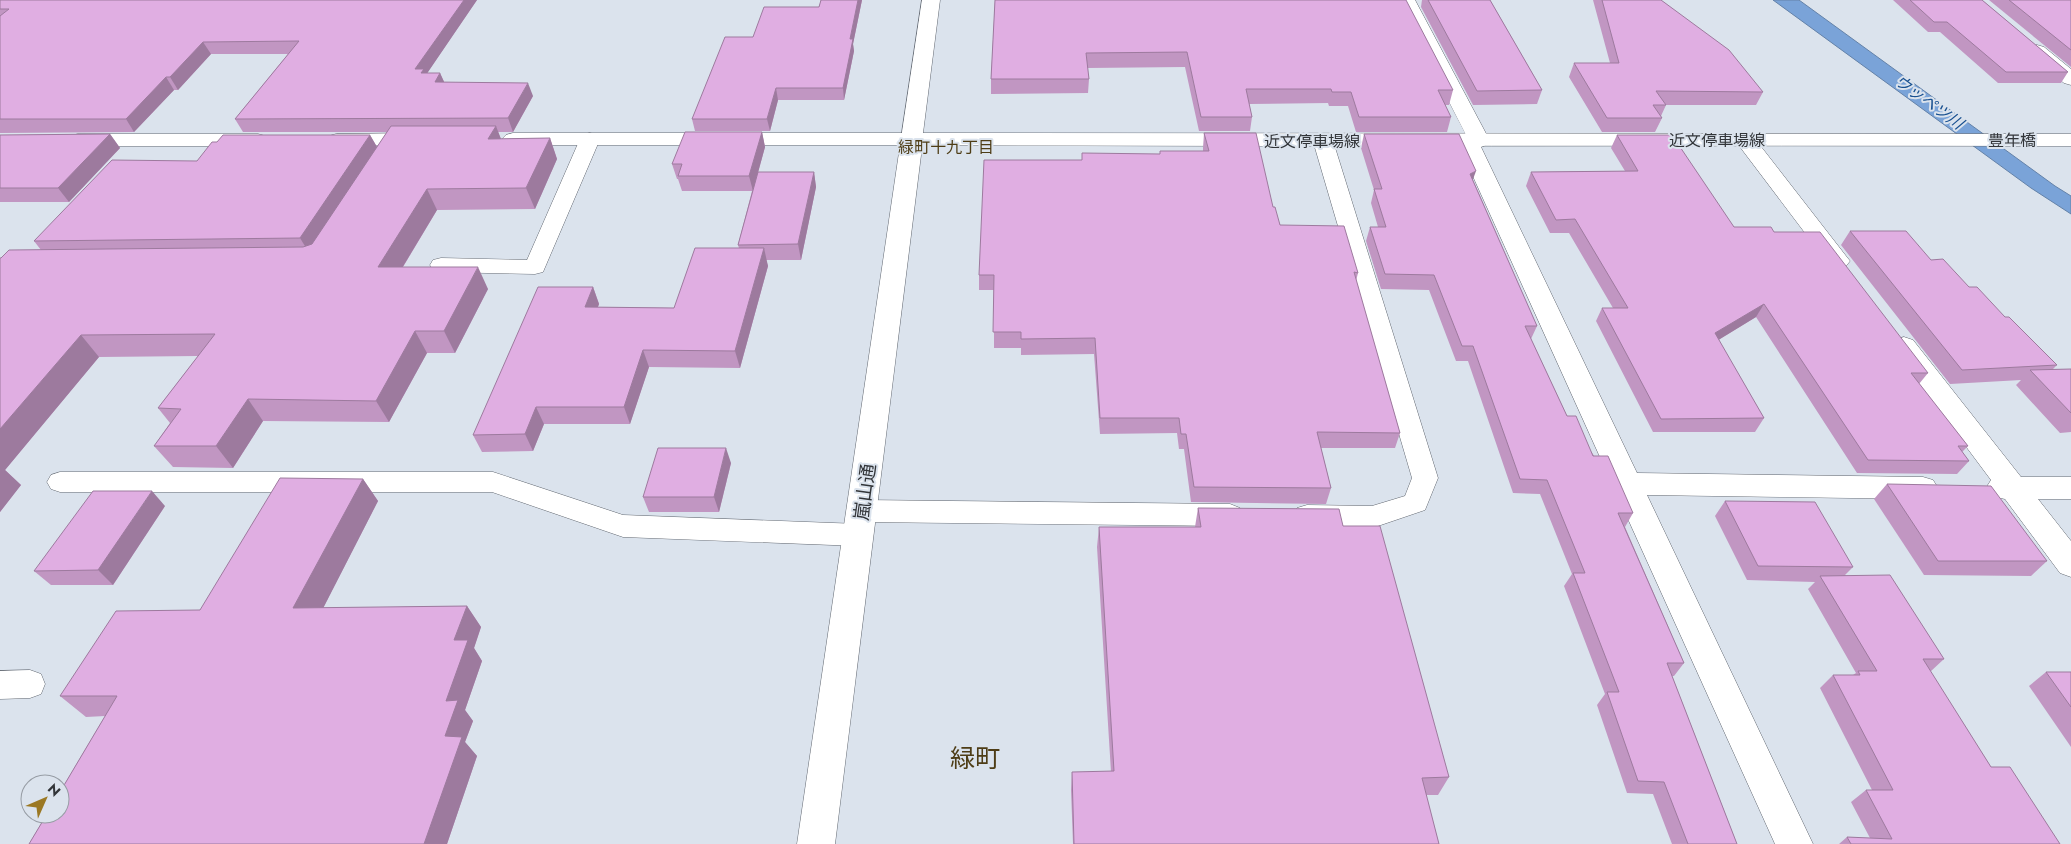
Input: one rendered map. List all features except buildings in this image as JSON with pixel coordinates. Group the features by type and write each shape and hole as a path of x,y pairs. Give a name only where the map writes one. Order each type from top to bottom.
{"street":[{"name":"嵐山通","path":"816,844 932,0"},
{"path":"1406,0 1474,141 1627,484 1794,844"},
{"path":"2027,42 2071,79"},
{"path":"315,140 389,148 443,139"},
{"name":"近文停車場線","path":"492,139 1863,140"},
{"path":"1745,139 1852,279"},
{"path":"59,140 276,140"},
{"name":"豊年橋","path":"1863,140 2071,140"},
{"path":"1888,326 2071,564"},
{"path":"1627,484 1944,488"},
{"path":"1974,488 2071,488"}],"lane":[{"path":"441,265 535,266 590,139"},
{"path":"1282,516 1372,517 1416,503 1425,478 1323,141"},
{"path":"60,482 493,482 623,526 1252,515"},
{"path":"0,685 30,684"}],"water":[{"name":"ウッペツ川","path":"1773,0 1799,0 2071,196 2071,214 2031,188"}],"district":[{"name":"緑町十九丁目","path":"946,147"},
{"name":"緑町","path":"975,758"}]}
